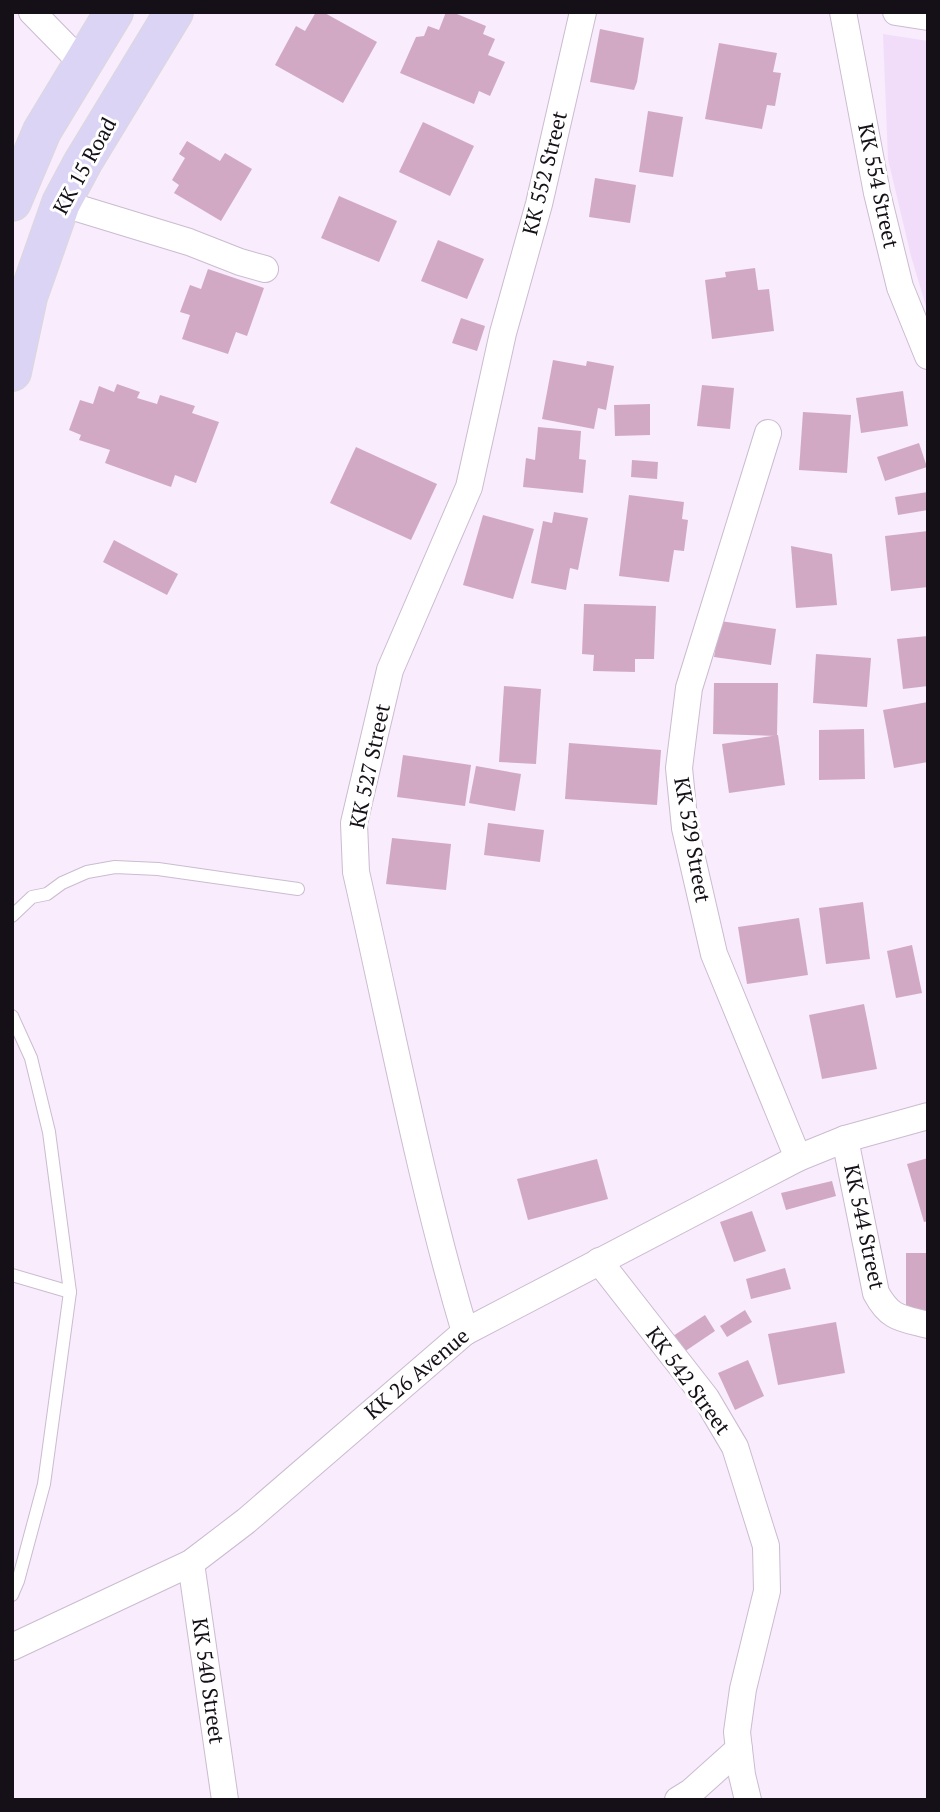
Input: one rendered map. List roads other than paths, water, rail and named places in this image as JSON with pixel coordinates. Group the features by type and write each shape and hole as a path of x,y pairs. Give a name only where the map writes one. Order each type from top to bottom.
{"highway":[{"path":"12,202 42,131 114,12"},
{"name":"KK 15 Road","path":"12,372 28,297 61,203 174,12"},
{"path":"82,63 126,92"}],"street":[{"path":"33,12 82,63"},
{"name":"KK 552 Street","path":"503,333 539,204 583,12"},
{"name":"KK 554 Street","path":"843,12 877,193 900,286 928,356"},
{"path":"896,12 928,17"},
{"path":"61,203 265,268"},
{"name":"KK 527 Street","path":"465,1332 429,1199 356,872 354,823 390,670 468,487 503,333"},
{"name":"KK 529 Street","path":"768,433 689,688 679,768 685,828 714,954 798,1158"},
{"name":"KK 26 Avenue","path":"12,1647 191,1563 246,1521 465,1332 798,1158 845,1139 928,1116"},
{"name":"KK 544 Street","path":"845,1139 876,1293 884,1307 896,1317 928,1325"},
{"name":"KK 542 Street","path":"599,1261 706,1398 735,1447 766,1546 766,1591 743,1689 737,1732 748,1800"},
{"name":"KK 540 Street","path":"191,1563 225,1800"},
{"path":"678,1800 739,1749"}],"lane":[{"path":"12,916 32,897 47,894 62,883 87,872 115,867 159,869 298,889"},
{"path":"12,1016 31,1058 49,1132 70,1292 44,1483 12,1595"},
{"path":"12,1275 70,1292"}]}
